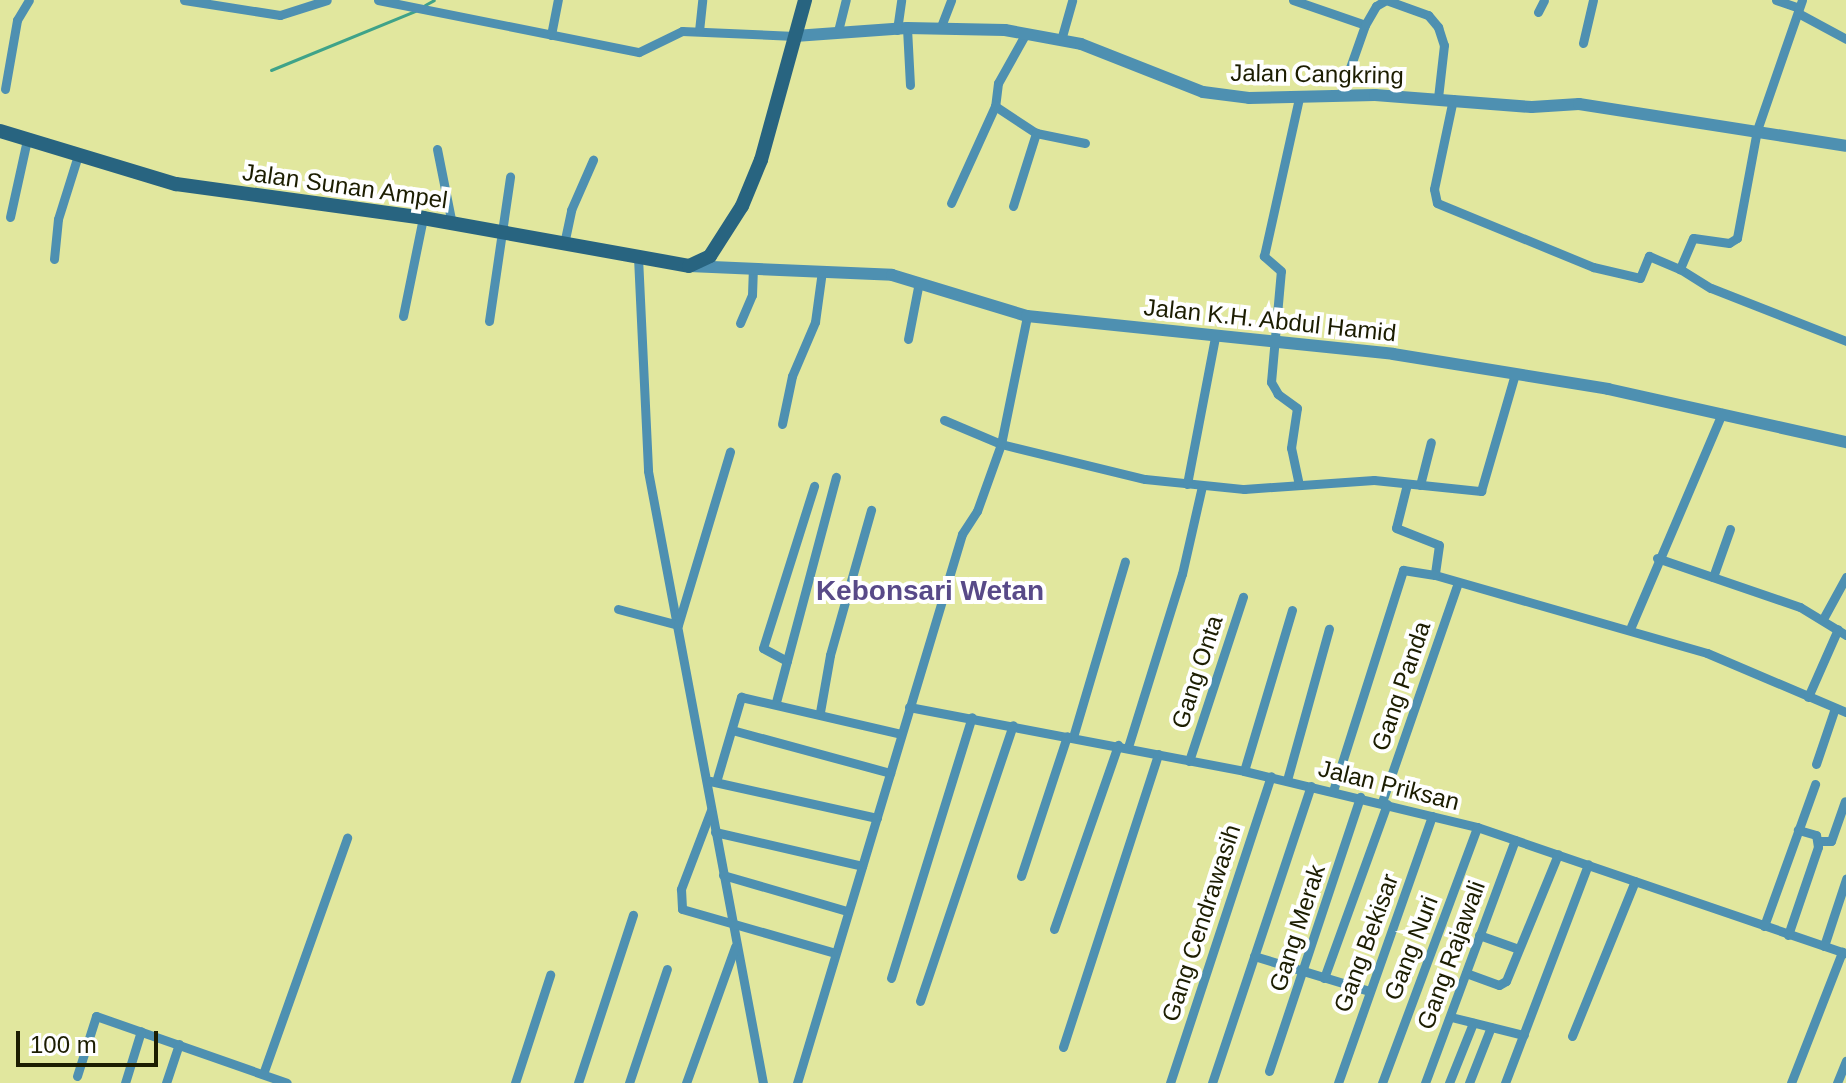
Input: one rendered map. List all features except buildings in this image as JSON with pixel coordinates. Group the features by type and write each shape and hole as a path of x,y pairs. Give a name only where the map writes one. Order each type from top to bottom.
{"main road":[{"path":"689,266 710,256 720,243 761,160 805,0"},
{"name":"Jalan Sunan Ampel","path":"0,131 176,184 423,218 689,266"}],"street":[{"path":"5,89 17,20 29,0"},
{"path":"184,0 280,15 303,5 327,0"},
{"path":"378,0 639,52 667,36 699,31 795,36"},
{"path":"551,35 558,0"},
{"path":"699,31 702,0"},
{"path":"838,31 846,0"},
{"path":"901,0 910,85"},
{"path":"940,29 951,0"},
{"path":"1293,0 1365,25"},
{"path":"1340,96 1365,25 1376,6 1386,0 1433,20 1444,45 1438,98"},
{"path":"1538,12 1544,0"},
{"path":"1583,43 1593,0"},
{"path":"1776,0 1800,7 1846,39"},
{"path":"1061,40 1072,1"},
{"path":"1680,269 1693,238 1729,243 1737,238 1757,130 1800,7"},
{"name":"Jalan Cangkring","path":"795,36 902,29 1026,33 1061,40 1184,89 1249,98 1438,98 1532,107 1579,104 1846,146"},
{"path":"951,203 995,106 998,83 1026,33"},
{"path":"1299,98 1264,256 1281,271 1272,386 1297,408 1291,448 1299,485"},
{"path":"1453,99 1435,181 1437,203 1564,258 1604,270 1640,278 1649,256 1680,269 1711,288 1846,341"},
{"path":"995,106 1036,133 1085,143"},
{"path":"1013,206 1036,133"},
{"path":"10,217 27,140"},
{"path":"437,149 445,167 452,224"},
{"path":"54,259 58,219 78,155"},
{"path":"564,244 571,210 593,160"},
{"path":"489,321 510,177"},
{"path":"403,316 423,218"},
{"path":"720,243 722,260 732,269"},
{"path":"638,257 648,471 712,781 711,810 763,1083"},
{"name":"Jalan K.H. Abdul Hamid","path":"689,266 753,271 822,271 919,282 1027,316 1276,341 1515,374 1722,413 1846,442"},
{"path":"740,323 752,295 753,271"},
{"path":"782,424 792,376 815,322 822,271"},
{"path":"908,339 919,282"},
{"path":"797,1083 962,534 977,511 1001,444 1027,316"},
{"path":"1187,484 1215,337"},
{"path":"944,420 1001,444 1145,479 1202,486 1407,484 1484,488 1515,374"},
{"path":"1630,629 1657,558 1722,413"},
{"path":"1420,485 1431,442"},
{"path":"678,625 730,452"},
{"path":"776,702 836,477"},
{"path":"1407,484 1396,528 1439,545 1435,575"},
{"path":"787,661 763,648 814,486"},
{"path":"1054,929 1123,746 1182,574 1202,486"},
{"path":"820,712 830,655 871,510"},
{"path":"1713,577 1730,529"},
{"path":"1657,558 1823,619 1842,632 1808,697"},
{"path":"1021,876 1070,736 1125,562"},
{"path":"1333,791 1403,570 1435,575 1707,653 1846,712"},
{"path":"1823,619 1846,577"},
{"name":"Gang Panda","path":"1324,978 1458,583"},
{"name":"Gang Onta","path":"1189,761 1243,597"},
{"path":"618,609 678,625"},
{"path":"1244,771 1292,610"},
{"path":"1287,780 1329,629"},
{"path":"712,781 741,697 820,712 901,734"},
{"name":"Jalan Priksan","path":"909,707 1271,776 1477,827 1844,952"},
{"path":"1816,764 1835,708"},
{"path":"891,978 972,717"},
{"path":"920,1001 1013,725"},
{"path":"732,730 890,773"},
{"path":"1063,1047 1158,754"},
{"name":"Gang Cendrawasih","path":"1170,1083 1271,776"},
{"path":"712,781 877,818"},
{"path":"1764,926 1815,784"},
{"path":"1212,1083 1311,786"},
{"name":"Gang Merak","path":"1269,1071 1360,797"},
{"path":"1798,830 1819,841 1831,841 1845,801"},
{"path":"711,810 685,877 680,905 731,924 835,953"},
{"name":"Gang Bekisar","path":"1338,1083 1432,816"},
{"name":"Gang Nuri","path":"1382,1083 1477,827"},
{"path":"715,832 862,866"},
{"path":"263,1074 347,838"},
{"name":"Gang Rajawali","path":"1425,1083 1515,840"},
{"path":"1788,935 1819,841"},
{"path":"1466,973 1504,984 1558,854"},
{"path":"1505,1083 1588,864"},
{"path":"723,875 847,911"},
{"path":"1824,946 1846,879"},
{"path":"1572,1036 1635,881"},
{"path":"578,1083 633,915"},
{"path":"1479,935 1519,949"},
{"path":"686,1083 736,943"},
{"path":"1791,1083 1844,952"},
{"path":"1254,956 1369,991"},
{"path":"629,1083 667,969"},
{"path":"515,1083 550,975"},
{"path":"77,1076 96,1016 287,1083"},
{"path":"1451,1017 1524,1035"},
{"path":"1449,1083 1473,1023"},
{"path":"1469,1083 1491,1027"},
{"path":"125,1083 141,1031"},
{"path":"166,1083 179,1044"},
{"path":"1436,1055 1457,1062"},
{"path":"1837,1083 1846,1061"}],"waterway":[{"path":"425,5 434,0"},
{"path":"271,70 415,11"}],"district":[{"name":"Kebonsari Wetan","path":"930,591"}]}
